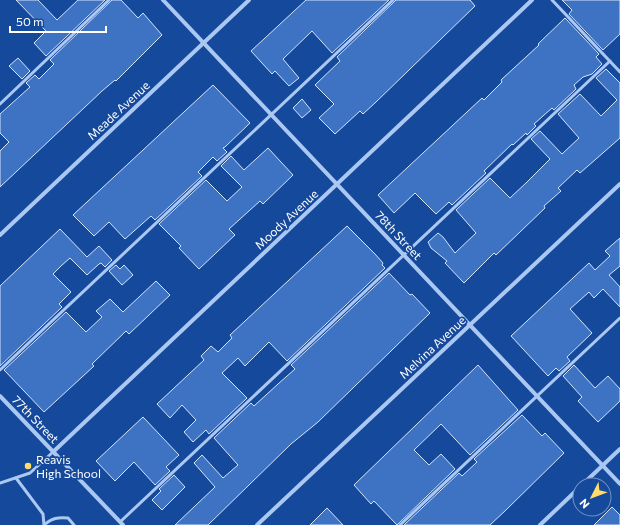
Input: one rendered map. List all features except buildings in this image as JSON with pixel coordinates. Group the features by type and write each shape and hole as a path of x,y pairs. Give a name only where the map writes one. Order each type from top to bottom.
{"street":[{"name":"78th Street","path":"162,0 620,484"},
{"name":"Meade Avenue","path":"0,235 249,0"},
{"name":"Moody Avenue","path":"53,452 532,0"},
{"name":"Melvina Avenue","path":"257,525 620,184"},
{"name":"77th Street","path":"0,396 122,524"},
{"path":"590,477 620,448"},
{"path":"540,525 572,495"}],"lane":[{"path":"0,104 109,0"},
{"path":"0,370 394,0"},
{"path":"552,0 620,72"},
{"path":"122,524 404,254 610,61"},
{"path":"400,525 620,318"},
{"path":"0,483 30,473 53,452"},
{"path":"16,478 43,514 44,525"},
{"path":"44,525 52,519 60,518 68,518 74,525"}],"place":[{"name":"Reavis High School","path":"28,466"}]}
